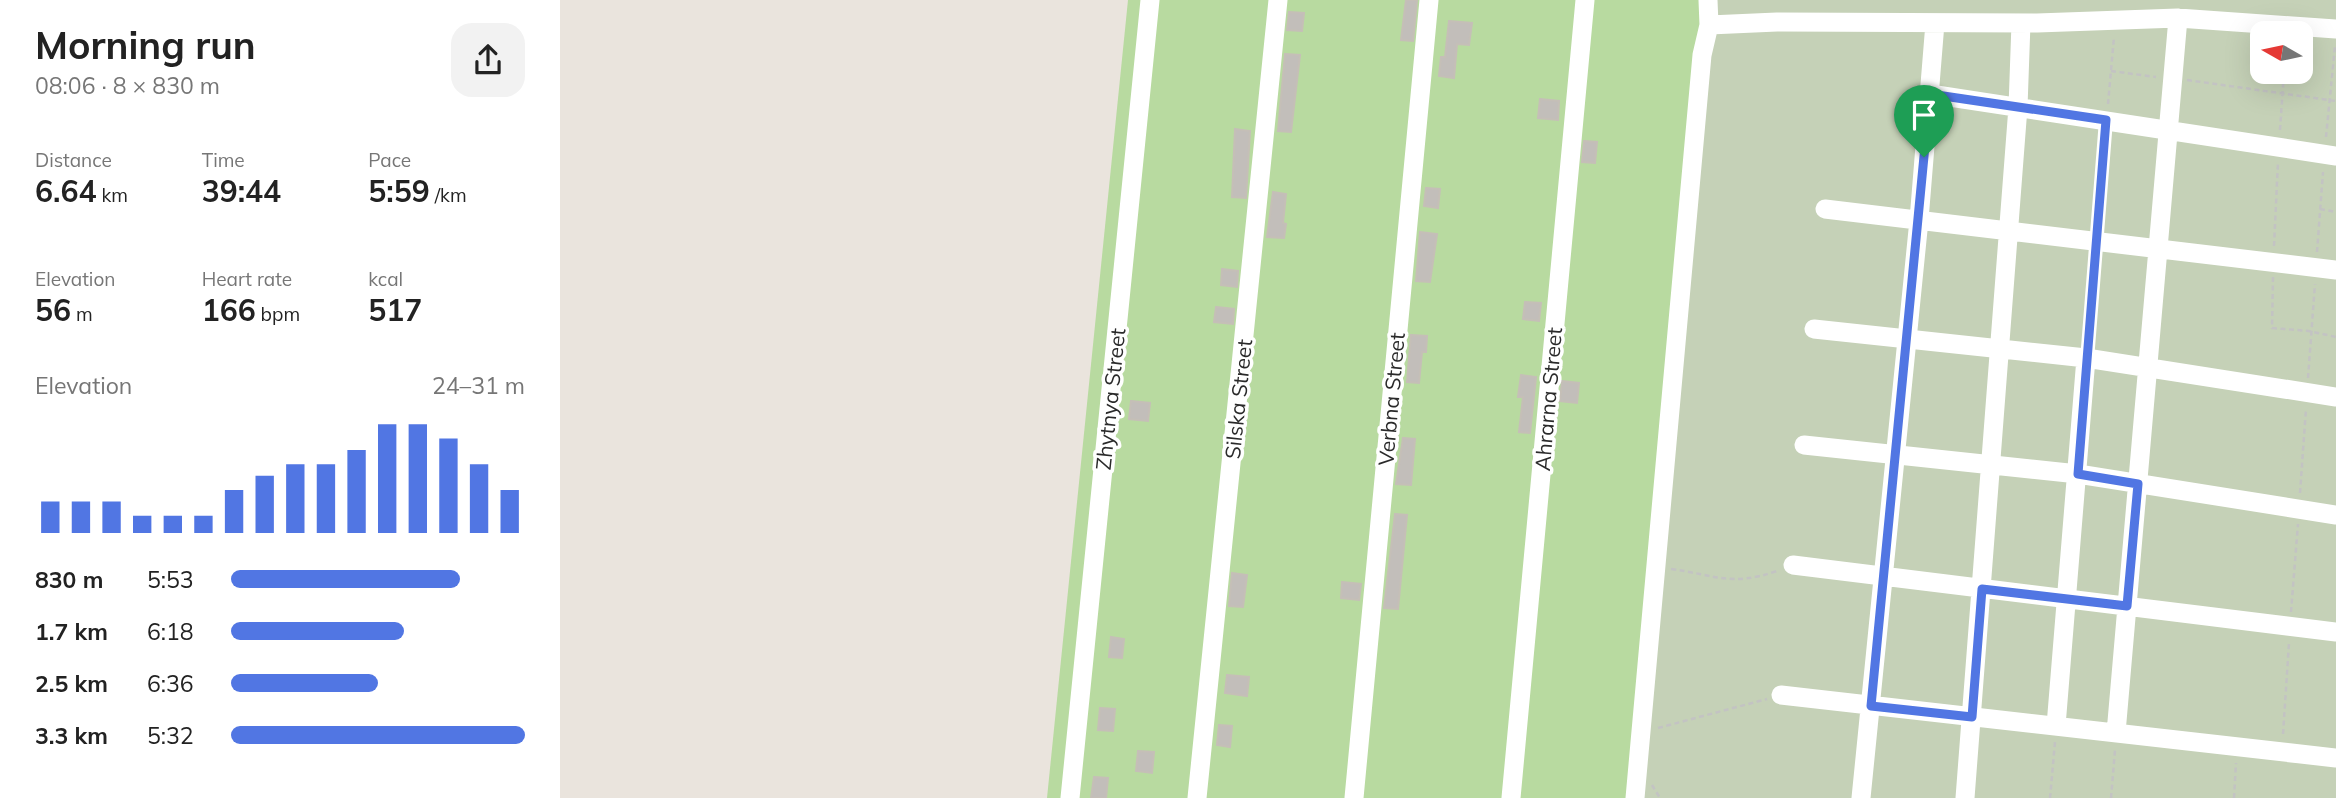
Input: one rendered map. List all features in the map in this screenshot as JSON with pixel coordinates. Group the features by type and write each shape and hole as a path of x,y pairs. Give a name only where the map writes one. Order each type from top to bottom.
{"lane":[{"name":"Zhytnya Street","path":"1070,798 1150,0"},
{"name":"Silska Street","path":"1197,798 1278,0"},
{"name":"Verbna Street","path":"1354,798 1429,0"},
{"name":"Ahrarna Street","path":"1511,798 1585,0"},
{"path":"1635,798 1702,55 1709,25 1708,0"},
{"path":"1709,25 1777,22 2021,23 2178,18 2336,29"},
{"path":"2116,733 2178,18"},
{"path":"1861,798 1919,219 1935,23"},
{"path":"1965,798 2018,107 2021,23"},
{"path":"1930,94 2336,156"},
{"path":"1825,209 2336,270"},
{"path":"1814,329 2087,358 2336,397"},
{"path":"2056,726 2087,358"},
{"path":"1804,445 2078,474 2336,515"},
{"path":"1793,565 2336,632"},
{"path":"1781,695 2336,758"}],"path":[{"path":"2087,358 2116,20"},
{"path":"2111,71 2336,101"},
{"path":"2283,84 2272,328 2309,331 2336,337"},
{"path":"2320,209 2336,212"},
{"path":"1657,568 1720,580 1742,580 1793,565"},
{"path":"1641,730 1655,729 1781,695"},
{"path":"2050,798 2056,726"},
{"path":"2110,798 2116,733"},
{"path":"2234,798 2237,747"}],"green space":[{"path":"1128,0 1708,0 1635,798 1047,798"},
{"path":"1708,0 2336,0 2336,798 1635,798"}],"building":[{"path":"1406,0 1417,0 1413,41 1401,40"},
{"path":"1289,12 1304,13 1302,31 1287,30"},
{"path":"1449,21 1472,23 1469,45 1457,44 1454,78 1439,76 1441,57 1445,57"},
{"path":"1285,54 1300,55 1291,132 1278,131"},
{"path":"1540,99 1559,101 1558,120 1538,118"},
{"path":"1235,129 1250,131 1246,198 1232,197"},
{"path":"1584,141 1597,142 1595,163 1582,162"},
{"path":"1426,188 1440,189 1438,208 1424,206"},
{"path":"1273,192 1286,194 1284,238 1267,237"},
{"path":"1420,232 1437,234 1430,282 1416,281"},
{"path":"1222,269 1238,271 1237,287 1221,285"},
{"path":"1525,302 1541,303 1539,321 1523,319"},
{"path":"1216,307 1234,309 1233,324 1214,322"},
{"path":"1411,335 1427,336 1426,352 1422,352 1419,383 1407,382"},
{"path":"1521,375 1536,377 1530,433 1519,432 1523,397 1518,397"},
{"path":"1562,381 1579,383 1577,403 1560,401"},
{"path":"1131,401 1150,403 1148,421 1129,419"},
{"path":"1403,438 1415,439 1411,485 1396,484"},
{"path":"1395,514 1407,515 1398,609 1384,608"},
{"path":"1232,573 1247,575 1243,607 1229,606"},
{"path":"1342,582 1361,584 1359,600 1341,598"},
{"path":"1111,637 1124,639 1122,658 1109,657"},
{"path":"1227,675 1249,677 1247,696 1225,693"},
{"path":"1100,708 1115,709 1113,731 1098,730"},
{"path":"1219,725 1232,726 1230,747 1217,745"},
{"path":"1138,751 1154,752 1152,773 1136,771"},
{"path":"1094,777 1108,778 1106,798 1091,798"}],"route":[{"path":"1930,94 2106,120 2078,474 2138,484 2127,606 1982,589 1972,717 1871,706 1924,157 1930,94"}]}
